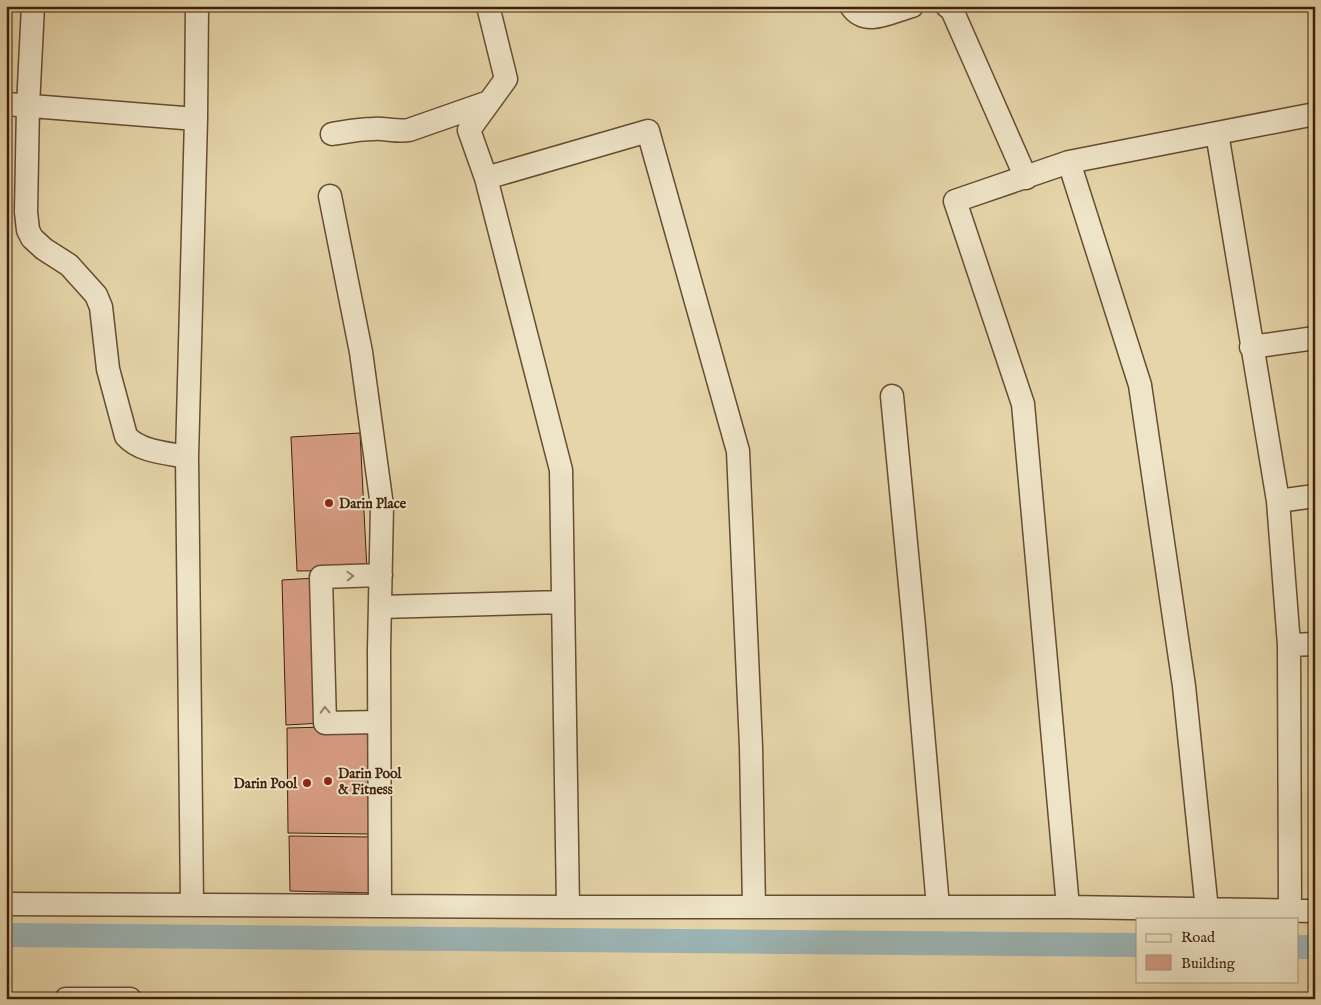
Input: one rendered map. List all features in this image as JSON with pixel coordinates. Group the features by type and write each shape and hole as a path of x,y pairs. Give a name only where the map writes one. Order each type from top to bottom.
{"street":[{"path":"33,6 17,105 28,230 32,238 44,249 69,265 96,295 101,307 108,369 126,436 132,443 147,449 187,457"},
{"path":"192,905 187,457 196,119 196,6"},
{"path":"488,6 506,79 469,130 486,178 560,470 568,907"},
{"path":"851,6 860,16 869,18 885,16 912,6"},
{"path":"947,6 952,10 1026,178"},
{"path":"332,134 370,129 409,130 489,102"},
{"path":"17,105 196,119"},
{"path":"1068,907 1023,404 955,201 1069,162 1315,114"},
{"path":"486,178 648,131 738,451 750,747 754,907"},
{"path":"1217,133 1278,502 1290,645 1290,911"},
{"path":"1069,162 1140,385 1184,686 1207,910"},
{"path":"330,196 361,352 382,506 379,722 380,906"},
{"path":"1251,347 1315,338"},
{"path":"892,396 938,907"},
{"path":"1278,502 1315,496"},
{"path":"379,722 326,723 321,577 381,575"},
{"path":"380,607 563,602"},
{"path":"1290,645 1315,644"},
{"path":"6,904 1068,907 1315,911"},
{"path":"66,999 130,999"}],"building":[{"name":"Darin Place","path":"360,433 367,570 297,571 291,437"},
{"path":"316,578 322,723 286,725 282,580"},
{"name":"Darin Pool & Fitness","path":"368,726 370,834 288,833 287,728"},
{"path":"289,836 370,837 371,893 290,891"}],"waterway":[{"path":"6,935 1136,945"},
{"path":"1298,947 1315,947"}],"place":[{"name":"Darin Place","path":"329,503"},
{"name":"Darin Pool & Fitness","path":"328,781"},
{"name":"Darin Pool","path":"307,783"}]}
